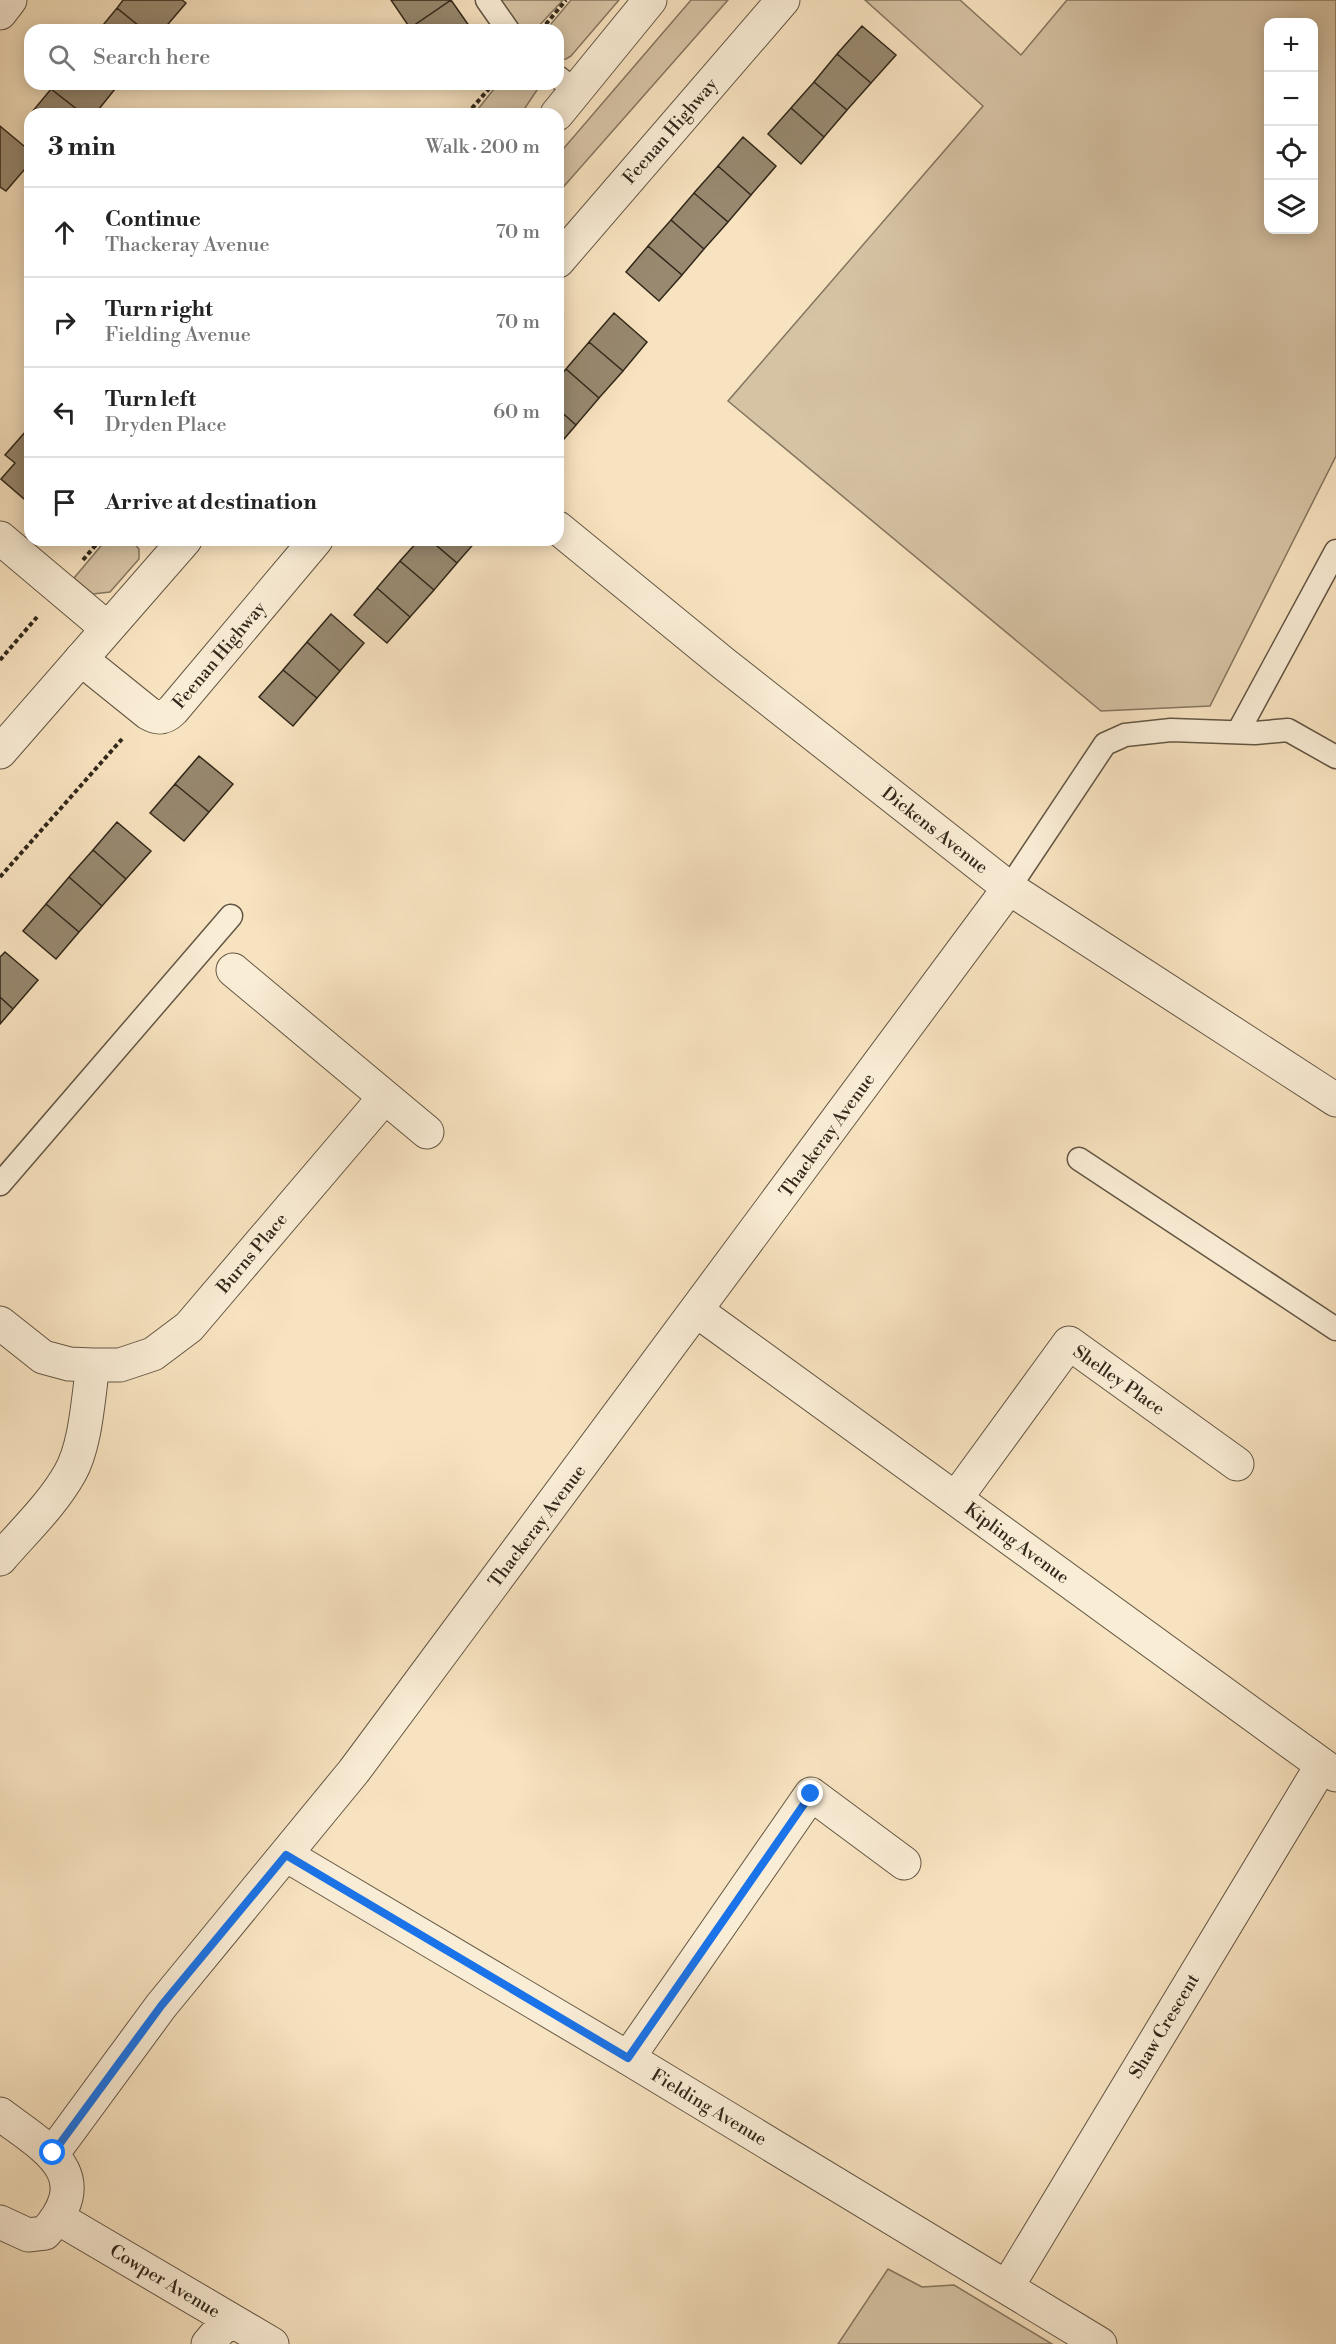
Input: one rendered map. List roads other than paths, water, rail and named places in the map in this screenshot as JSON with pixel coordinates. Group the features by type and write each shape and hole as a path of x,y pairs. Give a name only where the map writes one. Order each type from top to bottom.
{"street":[{"path":"0,13 10,0"},
{"path":"564,94 650,0"},
{"name":"Feenan Highway","path":"564,254 783,0"},
{"name":"Dickens Avenue","path":"564,533 723,663 1009,888 1336,1100"},
{"path":"0,538 107,628"},
{"path":"0,752 180,546"},
{"name":"Feenan Highway","path":"81,659 148,713 157,718 164,717 173,711 311,546"},
{"name":"Thackeray Avenue","path":"53,2153 161,2006 354,1771 1009,888"},
{"path":"233,970 427,1132"},
{"name":"Burns Place","path":"0,1323 43,1357 69,1364 120,1365 153,1354 189,1327 384,1098"},
{"name":"Kipling Avenue","path":"697,1311 1329,1770"},
{"name":"Shelley Place","path":"956,1498 1069,1343 1237,1464"},
{"path":"0,1558 54,1496 71,1472 81,1441 93,1365"},
{"name":"Shaw Crescent","path":"1007,2287 1329,1770"},
{"path":"628,2058 811,1794 904,1863"},
{"name":"Fielding Avenue","path":"286,1855 628,2058 1100,2344"},
{"path":"0,2114 53,2153 64,2170 67,2199 58,2218 45,2233 28,2235 0,2222"},
{"name":"Cowper Avenue","path":"58,2218 272,2344"},
{"path":"208,2344 229,2319"}],"lane":[{"path":"487,0 504,24"},
{"path":"1238,732 1336,551"},
{"path":"1009,888 1105,744 1125,735 1171,730 1238,732 1288,730 1336,757"},
{"path":"0,1184 231,916"},
{"path":"1079,1159 1336,1329"}]}
